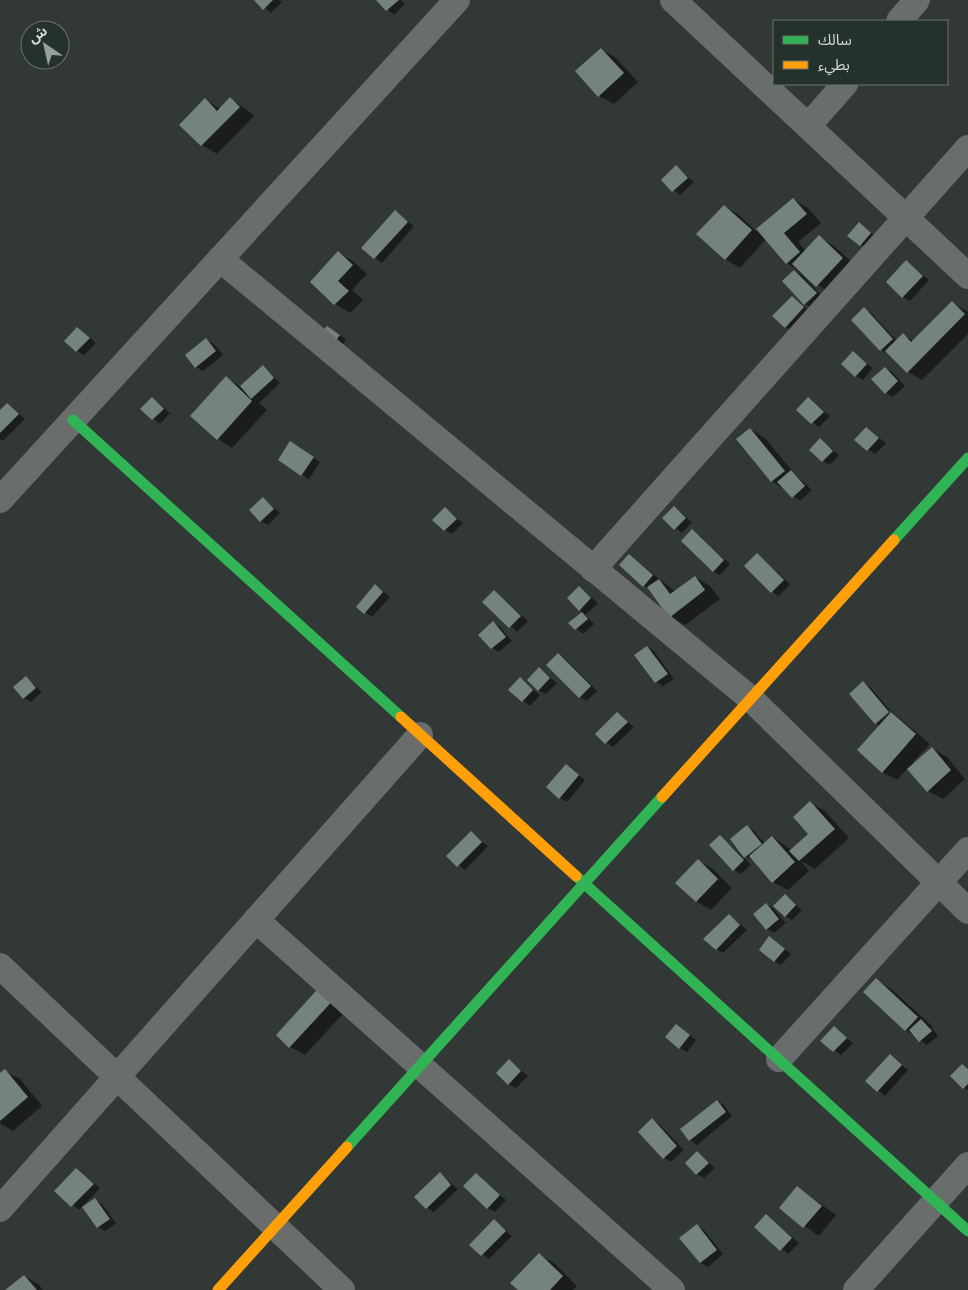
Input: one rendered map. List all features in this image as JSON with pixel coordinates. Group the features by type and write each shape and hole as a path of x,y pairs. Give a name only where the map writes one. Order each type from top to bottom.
{"street":[{"path":"0,500 457,0"},
{"path":"673,0 968,276"},
{"path":"900,20 917,0"},
{"path":"808,126 844,85"},
{"path":"593,569 968,148"},
{"path":"220,259 751,699 968,911"},
{"path":"73,420 968,1231"},
{"path":"218,1290 968,458"},
{"path":"0,1209 420,734"},
{"path":"779,1059 968,850"},
{"path":"256,920 672,1290"},
{"path":"0,966 342,1290"},
{"path":"856,1290 968,1165"}],"building":[{"path":"254,0 273,0 263,10"},
{"path":"376,0 399,0 386,11"},
{"path":"601,48 624,73 598,97 575,71"},
{"path":"230,97 240,107 201,146 179,125 205,98 217,111"},
{"path":"676,165 688,178 672,192 661,180"},
{"path":"793,198 807,214 784,233 800,252 786,264 756,229"},
{"path":"724,205 752,230 725,260 696,234"},
{"path":"395,210 408,222 374,259 361,248"},
{"path":"859,222 871,233 860,246 847,236"},
{"path":"819,235 843,258 816,287 792,264"},
{"path":"338,251 353,265 338,281 349,291 334,305 310,282"},
{"path":"906,260 923,276 902,298 886,282"},
{"path":"794,270 817,293 804,305 782,281"},
{"path":"792,296 804,307 785,328 772,316"},
{"path":"952,301 965,314 907,373 885,351 903,333 911,342"},
{"path":"864,307 893,339 880,351 851,320"},
{"path":"327,326 340,335 328,351 315,341"},
{"path":"77,327 90,338 76,352 64,341"},
{"path":"206,338 216,351 195,368 185,355"},
{"path":"853,351 867,364 855,377 841,364"},
{"path":"263,365 274,378 251,399 240,386"},
{"path":"885,367 898,381 885,394 871,379"},
{"path":"226,376 252,401 217,440 190,416"},
{"path":"152,397 164,409 152,420 140,409"},
{"path":"808,397 824,412 811,424 796,410"},
{"path":"7,403 19,414 0,433 0,410"},
{"path":"866,427 879,438 867,451 854,440"},
{"path":"750,428 785,471 771,482 736,439"},
{"path":"820,438 833,451 822,462 809,450"},
{"path":"290,441 314,457 301,476 278,460"},
{"path":"791,470 805,486 792,498 777,482"},
{"path":"263,497 274,509 260,522 249,510"},
{"path":"674,506 686,518 674,530 662,518"},
{"path":"445,507 457,519 444,531 432,520"},
{"path":"692,529 724,560 713,572 681,541"},
{"path":"757,553 784,580 771,593 744,566"},
{"path":"629,554 653,575 643,587 619,565"},
{"path":"695,576 705,590 669,618 647,587 659,579 670,594"},
{"path":"375,584 383,592 364,614 356,607"},
{"path":"579,586 591,598 579,611 567,598"},
{"path":"494,590 521,616 509,628 482,602"},
{"path":"582,612 588,619 575,630 568,623"},
{"path":"493,621 506,637 491,649 478,635"},
{"path":"647,646 668,674 655,683 634,655"},
{"path":"558,653 591,686 579,698 546,665"},
{"path":"539,667 550,678 538,691 527,680"},
{"path":"26,676 36,688 23,699 13,687"},
{"path":"520,677 533,690 522,702 508,690"},
{"path":"863,681 889,712 875,724 849,694"},
{"path":"617,712 628,722 605,744 595,734"},
{"path":"891,712 916,734 882,773 857,750"},
{"path":"932,747 951,770 927,792 907,769"},
{"path":"566,764 579,775 559,799 546,787"},
{"path":"810,801 835,829 799,861 789,851 808,834 793,817"},
{"path":"747,825 762,844 744,858 730,839"},
{"path":"471,831 482,842 457,867 446,856"},
{"path":"720,835 744,860 733,871 709,845"},
{"path":"772,836 795,862 772,883 749,856"},
{"path":"698,859 718,879 696,902 675,883"},
{"path":"785,894 796,905 785,917 773,906"},
{"path":"766,903 779,919 766,930 753,914"},
{"path":"729,914 740,925 716,950 703,939"},
{"path":"769,936 785,949 774,962 759,950"},
{"path":"876,978 918,1017 905,1031 863,992"},
{"path":"324,982 338,995 289,1048 276,1035"},
{"path":"921,1019 932,1031 919,1042 909,1030"},
{"path":"676,1024 690,1035 679,1049 665,1037"},
{"path":"834,1026 847,1038 833,1052 820,1041"},
{"path":"890,1054 902,1065 877,1092 865,1081"},
{"path":"509,1059 521,1071 508,1085 496,1073"},
{"path":"962,1064 968,1069 968,1084 963,1089 950,1076"},
{"path":"5,1069 28,1097 0,1121 0,1073"},
{"path":"717,1100 726,1112 689,1141 680,1129"},
{"path":"652,1118 677,1146 663,1159 638,1132"},
{"path":"697,1151 709,1163 696,1175 685,1163"},
{"path":"76,1168 94,1184 71,1207 54,1191"},
{"path":"440,1172 451,1185 426,1209 414,1197"},
{"path":"476,1173 500,1195 487,1209 463,1186"},
{"path":"797,1186 822,1206 803,1228 779,1208"},
{"path":"95,1198 110,1219 97,1228 82,1207"},
{"path":"766,1214 792,1238 780,1251 754,1227"},
{"path":"494,1219 506,1231 481,1256 469,1245"},
{"path":"697,1224 717,1250 700,1263 679,1238"},
{"path":"539,1253 563,1276 550,1290 518,1290 510,1283"},
{"path":"24,1275 37,1290 5,1290"}],"traffic: fast":[{"path":"73,420 401,717"},
{"path":"894,540 968,458"},
{"path":"347,1147 662,797"},
{"path":"576,876 968,1231"}],"traffic: slow":[{"path":"662,797 894,540"},
{"path":"401,717 576,876"},
{"path":"218,1290 347,1147"}]}
